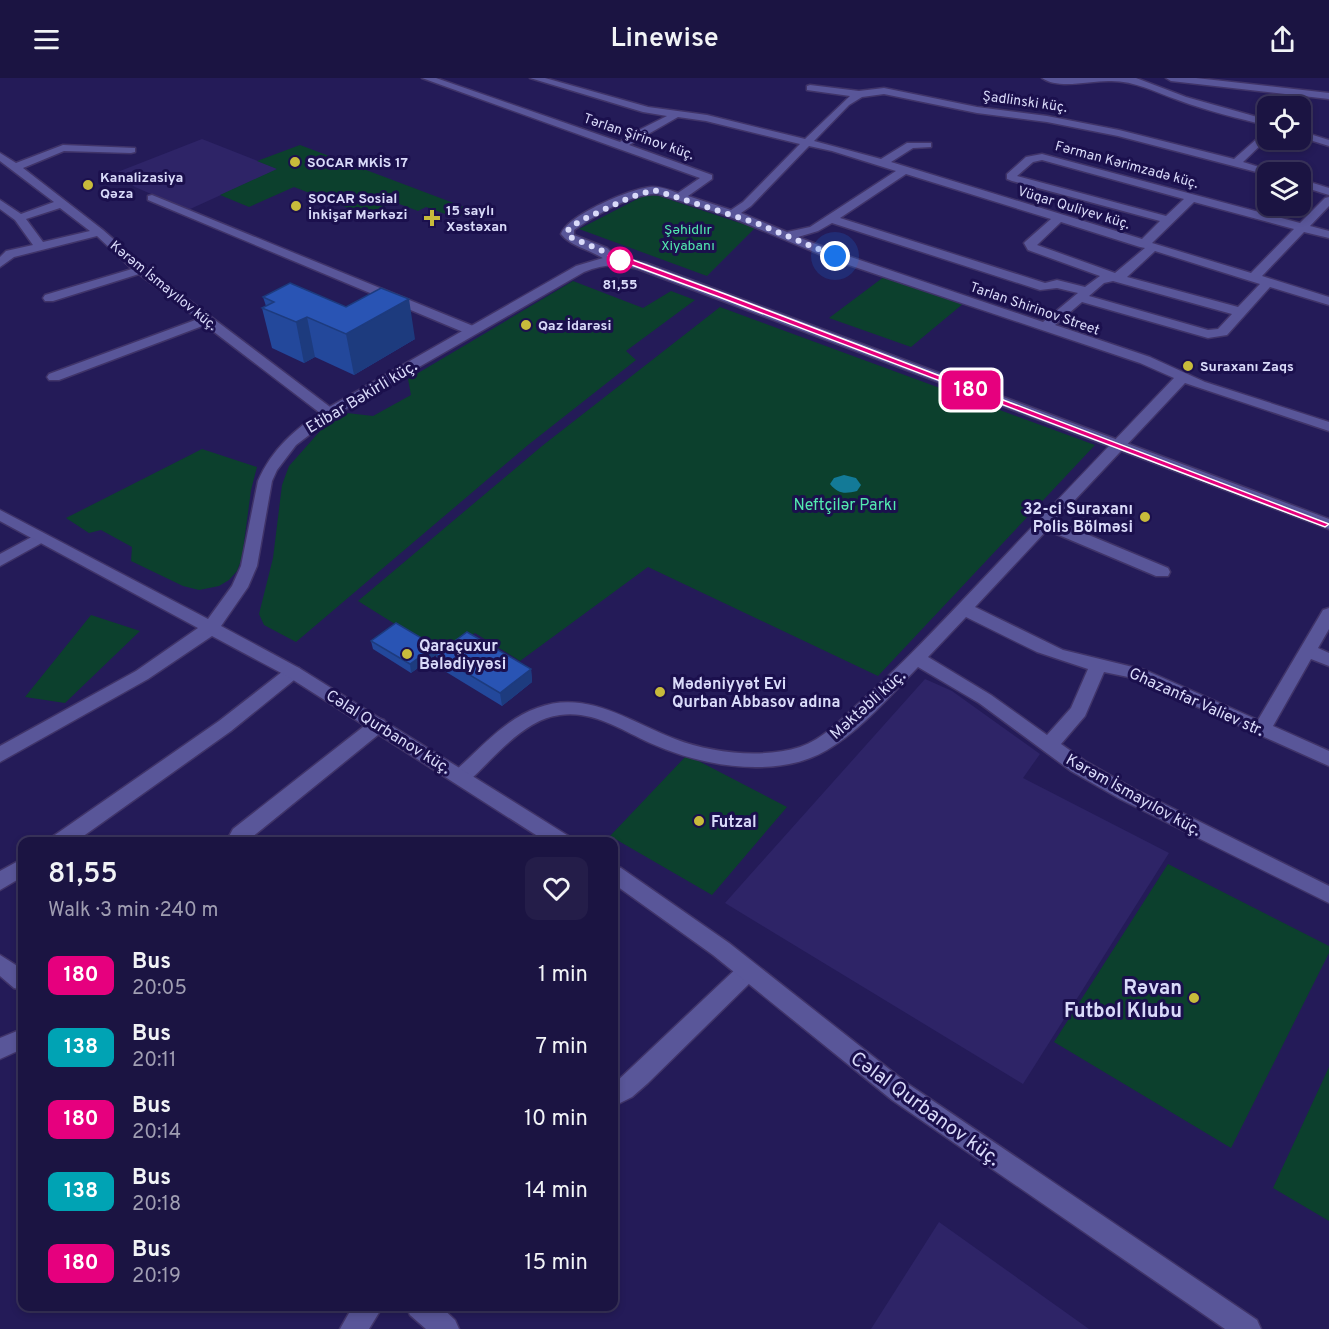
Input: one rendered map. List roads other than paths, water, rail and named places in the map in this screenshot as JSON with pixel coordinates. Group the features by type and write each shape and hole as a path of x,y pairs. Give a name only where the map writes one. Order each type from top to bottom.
{"street":[{"name":"Tərlan Şirinov küç.","path":"427,78 708,177 679,197"},
{"path":"535,78 647,110 707,118 809,143"},
{"path":"1047,78 1077,81 1107,78"},
{"path":"1119,78 1136,81 1183,99 1257,120"},
{"path":"1171,78 1329,96"},
{"name":"Şadlinski küç.","path":"810,88 859,94 884,91 977,110 1047,119 1119,133 1257,168"},
{"path":"859,94 846,103 747,204 732,214 662,191 647,191 584,219 569,228 567,234 603,251 612,259 630,262 712,292 1329,524"},
{"path":"622,146 633,135 663,124 674,115"},
{"path":"1311,137 1329,143"},
{"name":"Vüqar Quliyev küç.","path":"809,143 882,163 1329,301"},
{"path":"1237,162 1257,143"},
{"path":"882,163 911,145 927,145"},
{"path":"16,167 63,148 131,150"},
{"name":"Kərəm İsmayılov küç.","path":"0,156 99,232 141,270 328,413"},
{"name":"Fərman Kərimzadə küç.","path":"1168,220 1011,177 1030,159 1042,157 1329,235"},
{"path":"787,236 814,229 904,170"},
{"path":"1311,186 1329,192"},
{"path":"1045,327 1100,280 1128,271 1168,220 1192,197"},
{"path":"152,198 473,331"},
{"path":"1254,277 1329,200"},
{"path":"0,203 19,218 40,246"},
{"path":"19,218 63,203"},
{"name":"Tarlan Shirinov Street","path":"732,214 835,256 1145,360 1182,378 1329,426"},
{"path":"1058,218 1030,243 1032,246 1114,277 1240,312"},
{"path":"831,219 1044,287 1057,284 1208,334 1222,332 1268,282"},
{"path":"0,263 10,254 99,232"},
{"name":"Etibar Bəkirli küç.","path":"0,756 126,685 211,628 240,587 249,566 269,470 289,443 309,425 580,269 612,259"},
{"path":"50,298 141,270"},
{"path":"54,377 207,320"},
{"name":"Məktəbli küç.","path":"462,776 524,722 545,711 567,709 603,714 670,744 707,754 756,758 800,753 818,747 918,659 1182,378"},
{"name":"Cəlal Qurbanov küç.","path":"0,515 293,672 462,776 555,837"},
{"path":"1045,522 1162,572"},
{"path":"0,561 41,537"},
{"name":"Ghazanfar Valiev str.","path":"964,609 1056,653 1098,665 1121,667 1140,674 1329,759"},
{"path":"1262,729 1329,614"},
{"path":"1308,651 1329,660"},
{"name":"Kərəm İsmayılov küç.","path":"918,659 985,699 1048,746 1127,794 1329,896"},
{"path":"1048,746 1078,711 1098,665"},
{"path":"66,837 225,726 293,672"},
{"path":"238,837 378,725"},
{"path":"0,882 18,870"},
{"name":"Cəlal Qurbanov küç.","path":"618,877 675,915 900,1092 1248,1329"},
{"path":"0,963 18,978"},
{"path":"618,1094 640,1076 748,971"},
{"path":"0,1049 18,1041"},
{"path":"353,1329 366,1311"},
{"path":"425,1311 446,1329"}],"water":[{"path":"844,475 856,478 861,485 857,491 842,492 830,484 834,478"}],"place":[{"name":"SOCAR MKİS 17","path":"295,162"},
{"name":"Kanalizasiya Qəza","path":"88,185"},
{"name":"SOCAR Sosial İnkişaf Mərkəzi","path":"296,206"},
{"name":"15 saylı Xəstəxan","path":"432,218"},
{"name":"81,55","path":"620,260"},
{"name":"Qaz İdarəsi","path":"526,325"},
{"name":"Suraxanı Zaqs","path":"1188,366"},
{"name":"32-ci Suraxanı Polis Bölməsi","path":"1145,517"},
{"name":"Qaraçuxur Bələdiyyəsi","path":"407,654"},
{"name":"Mədəniyyət Evi Qurban Abbasov adına","path":"660,692"},
{"name":"Futzal","path":"699,821"},
{"name":"Rəvan Futbol Klubu","path":"1194,998"}],"park label":[{"name":"Şəhidlır Xiyabanı","path":"688,238"},
{"name":"Neftçilər Parkı","path":"845,504"}]}
